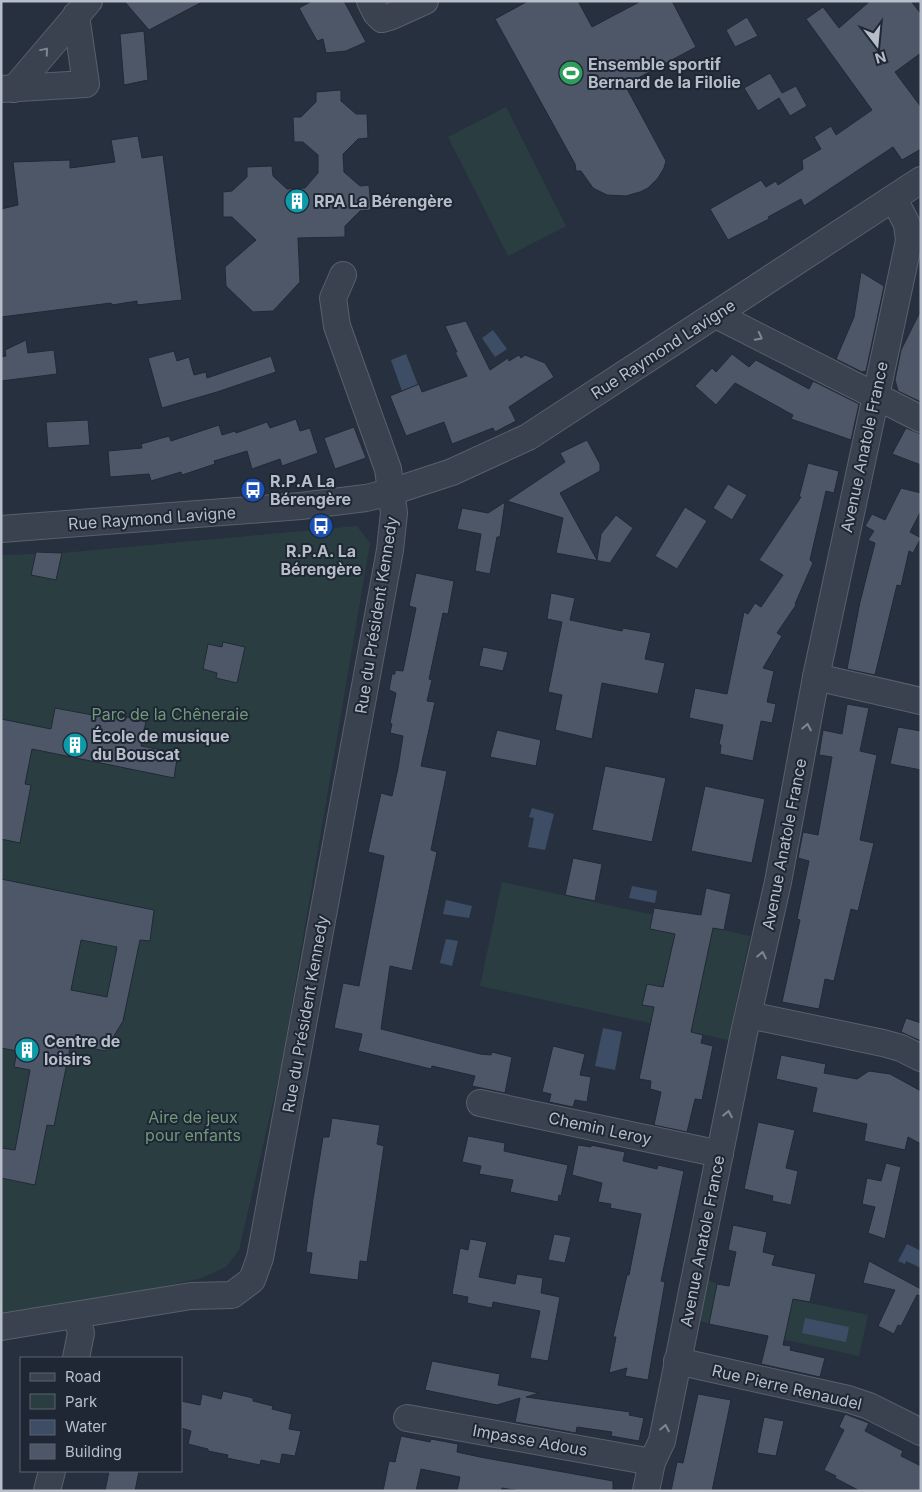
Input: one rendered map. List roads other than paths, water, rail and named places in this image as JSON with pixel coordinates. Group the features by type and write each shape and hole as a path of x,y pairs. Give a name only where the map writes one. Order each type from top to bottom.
{"street":[{"path":"370,1 376,13 382,19 425,1"},
{"path":"8,89 83,8"},
{"path":"8,89 86,84 83,8"},
{"name":"Rue Raymond Lavigne","path":"1,529 301,506 366,498 452,472 528,437 921,180"},
{"name":"Avenue Anatole France","path":"646,1491 652,1462 662,1441 720,1154 778,882 816,678 909,241 908,224 894,199"},
{"path":"343,275 332,298 337,326 388,469 391,492"},
{"path":"716,315 921,419"},
{"name":"Rue du Président Kennedy","path":"1,1327 191,1296 232,1295 252,1280 260,1258 272,1199 390,550 394,513 391,492"},
{"path":"816,678 921,701"},
{"path":"749,1015 884,1043 901,1048 921,1058"},
{"name":"Chemin Leroy","path":"480,1103 720,1154"},
{"path":"76,1315 81,1333 76,1357"},
{"name":"Rue Pierre Renaudel","path":"678,1361 848,1399 869,1406 921,1432"},
{"name":"Impasse Adous","path":"407,1418 652,1462"},
{"path":"48,1491 52,1472"}],"water":[{"path":"493,330 507,349 495,357 482,338"},
{"path":"406,354 418,385 402,391 391,360"},
{"path":"532,808 554,814 545,850 528,847 534,818 529,817"},
{"path":"632,886 657,891 655,903 629,898"},
{"path":"446,900 472,906 469,918 443,914"},
{"path":"446,939 458,941 452,966 440,963"},
{"path":"603,1028 622,1032 615,1070 595,1066"},
{"path":"907,1244 921,1251 921,1268 906,1261 905,1264 898,1261"},
{"path":"805,1318 849,1327 846,1342 802,1333"}],"place":[{"name":"Ensemble sportif Bernard de la Filolie","path":"571,73"},
{"name":"RPA La Bérengère","path":"297,201"},
{"name":"R.P.A La Bérengère","path":"253,490"},
{"name":"R.P.A. La Bérengère","path":"321,526"},
{"name":"École de musique du Bouscat","path":"75,745"},
{"name":"Centre de loisirs","path":"27,1050"}],"park label":[{"name":"Parc de la Chêneraie","path":"170,714"},
{"name":"Aire de jeux pour enfants","path":"193,1126"}]}
